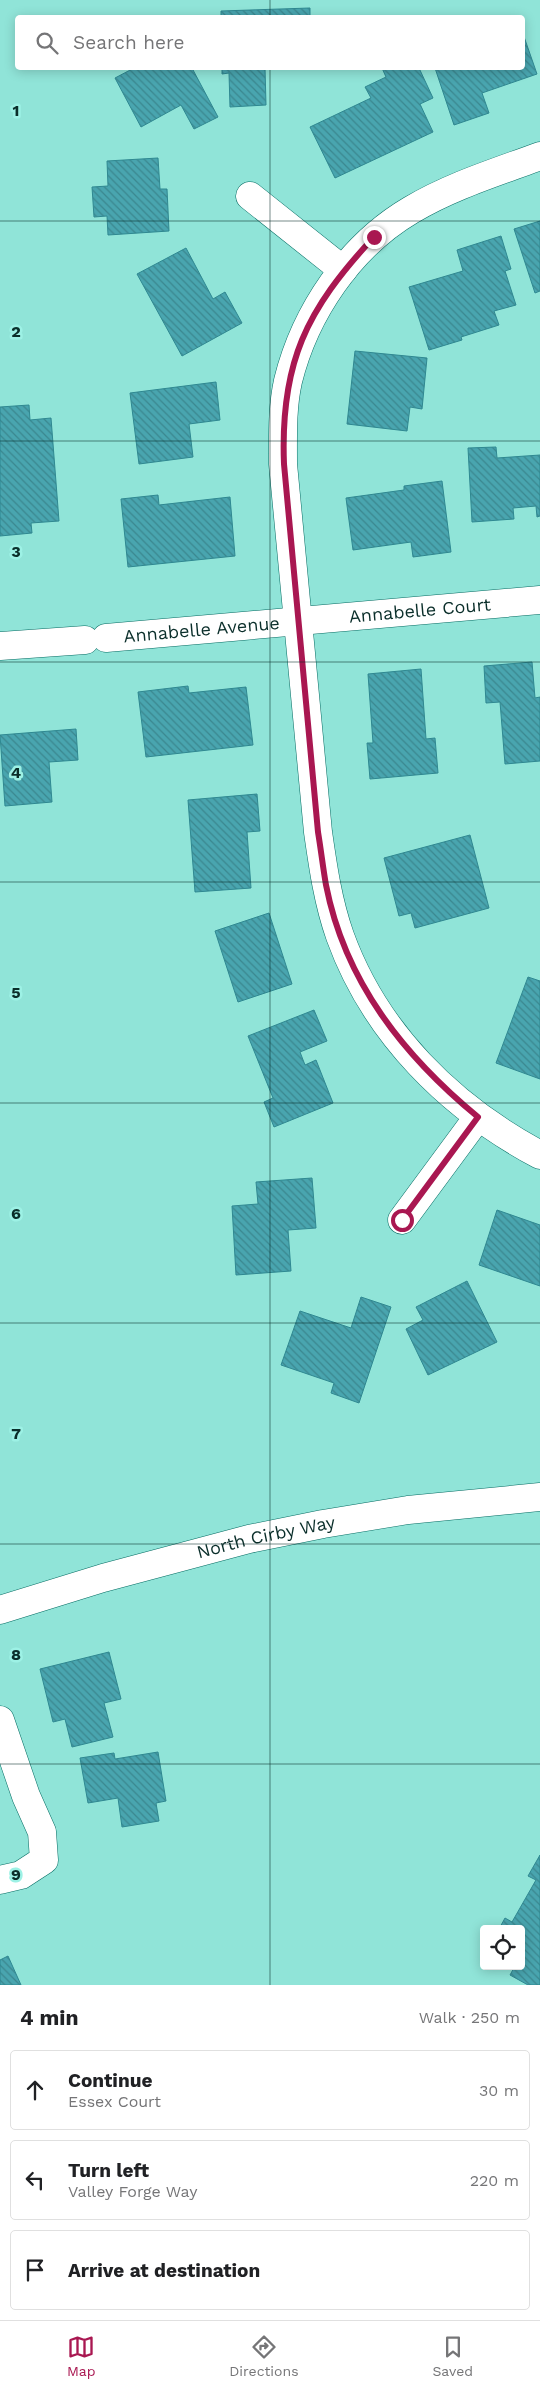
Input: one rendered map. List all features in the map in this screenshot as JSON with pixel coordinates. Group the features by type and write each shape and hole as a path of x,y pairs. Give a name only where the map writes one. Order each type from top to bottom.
{"street":[{"path":"540,156 456,187 410,210 374,237 343,270 319,303 300,342 288,382 282,424 284,464 318,832 326,886 340,936 360,981 387,1026 417,1062 447,1092 478,1117 540,1155"},
{"path":"250,196 343,270"},
{"name":"Annabelle Court","path":"298,621 540,600"},
{"name":"Annabelle Avenue","path":"0,646 298,621"},
{"path":"402,1220 478,1117"},
{"name":"North Cirby Way","path":"0,1610 103,1578 249,1539 408,1510 540,1497"},
{"path":"0,1720 26,1796 42,1832 44,1860 22,1875 0,1880"}],"building":[{"path":"310,8 310,15 221,15 221,11"},
{"path":"525,40 537,74 482,93 489,113 454,125 436,70 525,70"},
{"path":"130,70 193,70 218,117 194,129 181,105 141,127 115,78"},
{"path":"222,70 265,70 266,105 230,107 229,73 222,74"},
{"path":"383,70 420,70 433,98 420,104 433,132 335,178 310,127 371,98 365,87 386,77"},
{"path":"158,158 160,189 167,189 169,231 108,235 107,216 94,217 92,187 108,186 107,161"},
{"path":"540,221 540,291 535,293 514,229"},
{"path":"501,236 511,269 505,271 516,305 494,311 499,325 461,337 462,340 429,350 409,287 463,271 457,250"},
{"path":"186,248 213,299 225,292 242,323 182,356 137,274"},
{"path":"355,351 427,358 422,409 410,407 407,431 347,424"},
{"path":"216,382 220,420 189,424 193,457 139,464 130,393"},
{"path":"29,405 30,420 51,418 59,521 31,523 32,533 0,536 0,407"},
{"path":"496,447 497,458 540,455 540,516 537,517 536,506 513,508 514,519 472,522 468,448"},
{"path":"442,481 451,552 413,557 411,542 353,550 346,498 404,490 404,486"},
{"path":"158,495 159,505 230,497 235,556 128,567 121,499"},
{"path":"532,662 535,698 540,697 540,761 505,764 500,702 486,703 484,666"},
{"path":"421,669 426,739 435,738 438,773 370,779 367,743 373,743 368,674"},
{"path":"188,686 189,693 246,687 253,745 146,757 138,692"},
{"path":"76,729 78,760 49,762 52,802 5,806 0,735"},
{"path":"257,794 260,831 247,832 251,888 195,892 188,800"},
{"path":"470,835 489,908 415,928 411,913 399,916 384,858"},
{"path":"269,913 292,984 238,1002 215,931"},
{"path":"528,977 540,981 540,1079 496,1063"},
{"path":"314,1010 327,1041 300,1052 305,1065 316,1060 333,1103 274,1127 264,1102 273,1098 248,1036"},
{"path":"312,1178 316,1228 288,1230 291,1271 236,1275 232,1206 258,1204 256,1182"},
{"path":"497,1210 540,1225 540,1286 479,1265"},
{"path":"467,1281 497,1342 428,1375 406,1329 423,1320 416,1307"},
{"path":"361,1297 391,1307 359,1403 331,1393 334,1383 281,1365 300,1311 351,1328"},
{"path":"109,1652 121,1699 104,1703 113,1737 72,1747 65,1719 53,1722 40,1669"},
{"path":"158,1752 166,1801 156,1803 159,1821 122,1827 118,1798 88,1803 80,1758 114,1753 115,1759"},
{"path":"540,1855 540,1985 528,1985 510,1975 513,1970 525,1970 525,1925 501,1925 505,1918 512,1922 536,1880 528,1876"},
{"path":"8,1956 21,1985 0,1985 0,1960"}],"route":[{"path":"374,237 343,270 319,303 300,342 288,382 282,424 284,464 318,832 326,886 340,936 360,981 387,1026 417,1062 447,1092 478,1117 402,1220"}]}
